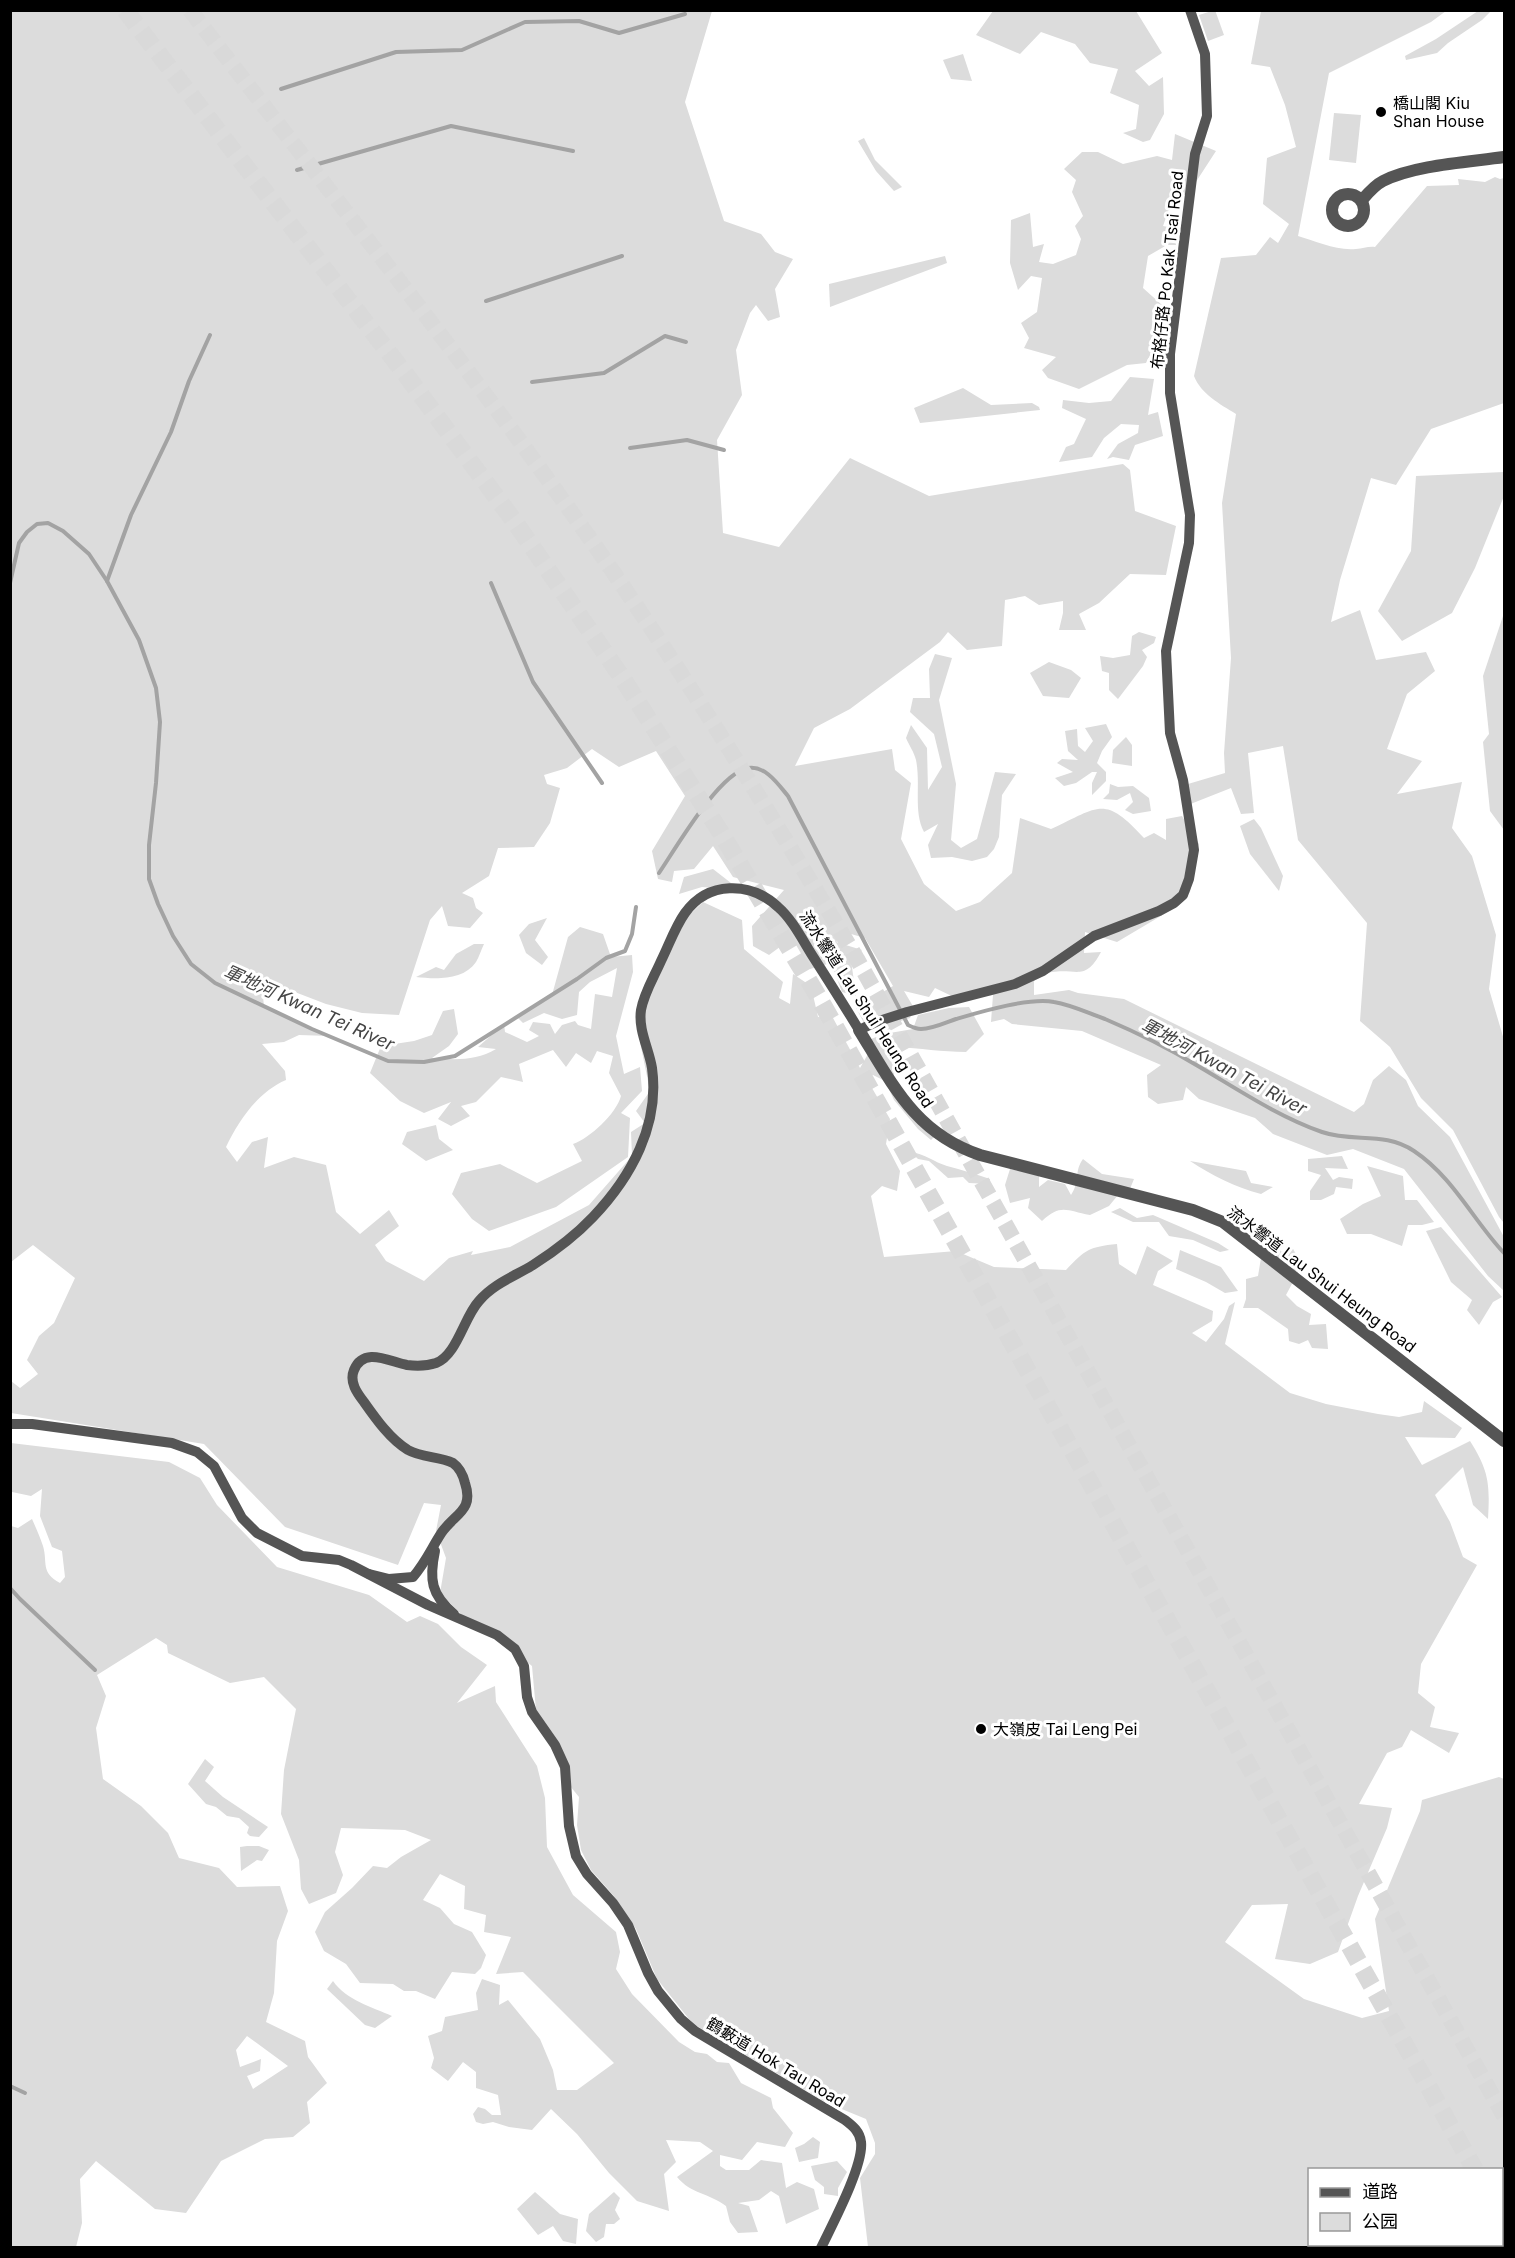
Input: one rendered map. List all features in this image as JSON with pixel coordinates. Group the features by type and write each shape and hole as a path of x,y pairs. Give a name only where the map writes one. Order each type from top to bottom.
{"street":[{"name":"布格仔路 Po Kak Tsai Road","path":"859,1030 902,1013 1024,980 1043,971 1094,936 1174,903 1183,895 1189,879 1194,850 1183,780 1170,733 1166,651 1189,543 1190,514 1170,393 1170,354 1195,154 1207,116 1205,54 1190,10"},
{"path":"1362,200 1382,182 1399,175 1504,157"},
{"name":"流水響道 Lau Shui Heung Road","path":"413,1577 443,1531 468,1502 468,1494 460,1470 452,1463 416,1454 395,1440 353,1384 354,1370 359,1363 373,1357 417,1366 434,1364 442,1359 452,1349 470,1313 483,1296 571,1238 595,1215 618,1187 643,1143 652,1110 653,1076 641,1024 642,1009 666,951 687,910 705,894 726,888 747,890 771,901 782,911 800,935 912,1110 938,1136 953,1145 980,1155 1193,1210 1223,1222 1504,1441"},
{"path":"10,1424 32,1424 164,1442 191,1449 214,1466 242,1518 257,1533 302,1556 339,1560 466,1623"},
{"name":"流水響道 Lau Shui Heung Road","path":"431,1584 436,1545"},
{"path":"369,1574 389,1579 424,1576 446,1607 466,1623"},
{"path":"413,1577 407,1586 408,1593 413,1598 420,1600 427,1597 431,1591 431,1584"},
{"name":"鶴藪道 Hok Tau Road","path":"466,1623 502,1638 520,1657 532,1712 555,1746 565,1767 569,1826 576,1856 587,1875 613,1903 628,1925 648,1973 663,1997 695,2031 845,2120 857,2131 861,2143 860,2154 842,2203 821,2247"}],"green space":[{"path":"1215,10 1224,35 1208,41 1199,15"},
{"path":"11,11 712,11 685,102 724,221 761,234 775,252 793,259 775,289 780,317 768,321 756,305 750,313 736,350 742,395 717,440 723,533 779,547 850,458 929,496 1123,464 1130,470 1135,511 1176,526 1166,575 1130,574 1099,603 1079,614 1086,630 1059,630 1063,601 1039,605 1025,596 1005,600 1002,646 967,650 948,632 940,642 850,709 814,728 795,766 892,749 895,770 911,783 901,839 924,884 956,911 980,902 1012,873 1020,818 1051,829 1091,811 1110,810 1130,824 1144,838 1154,833 1166,840 1166,819 1182,816 1199,844 1190,892 1171,910 1117,942 1085,932 1084,953 1101,952 1095,961 1090,967 1080,972 1052,972 1034,981 1034,995 1069,990 1124,999 1354,1112 1364,1104 1373,1080 1389,1066 1406,1080 1418,1106 1450,1137 1504,1237 1504,1291 1488,1276 1404,1169 1353,1149 1327,1155 1273,1134 1255,1118 1199,1099 1186,1087 1183,1100 1158,1104 1148,1097 1147,1075 1161,1065 1082,1031 1012,1024 1004,1019 991,1022 993,995 958,999 935,988 929,997 904,991 914,1008 910,1018 882,1027 864,1023 856,1008 893,986 865,938 851,934 836,942 862,950 851,960 856,996 842,992 831,963 810,969 792,938 769,955 753,946 752,926 784,890 733,877 713,846 694,869 674,871 672,882 658,879 652,851 685,796 656,751 619,767 592,749 567,768 544,775 547,784 560,788 550,823 534,847 498,848 489,876 462,893 473,898 476,908 483,913 470,928 448,926 442,906 430,920 399,1015 362,1013 326,1004 261,979 264,1006 330,1036 299,1035 284,1042 262,1044 285,1071 286,1080 258,1099 237,1127 226,1147 237,1162 252,1142 268,1137 264,1168 294,1157 326,1165 336,1212 360,1234 389,1210 399,1226 375,1245 386,1261 424,1281 449,1258 473,1251 471,1255 510,1247 589,1205 632,1156 631,1132 645,1123 636,1111 650,1091 640,1042 642,1005 685,919 703,902 742,920 744,949 783,982 779,998 790,1004 793,974 811,986 818,1017 833,1018 860,1068 868,1054 866,1041 884,1034 913,1029 918,1015 949,1008 969,1007 984,1034 966,1052 896,1047 902,1054 891,1082 934,1137 931,1140 918,1129 894,1100 885,1081 873,1075 865,1076 890,1119 886,1144 900,1171 897,1191 882,1186 871,1196 884,1257 956,1251 994,1267 1066,1270 1088,1250 1117,1244 1119,1264 1136,1275 1147,1246 1173,1261 1158,1271 1153,1285 1213,1311 1212,1321 1192,1333 1206,1342 1224,1319 1229,1306 1235,1302 1225,1344 1290,1393 1326,1404 1399,1417 1422,1412 1424,1401 1462,1428 1455,1438 1405,1437 1422,1465 1470,1441 1487,1478 1488,1519 1473,1505 1463,1467 1435,1495 1450,1522 1463,1557 1477,1565 1421,1664 1418,1693 1435,1707 1430,1727 1459,1733 1449,1753 1411,1730 1402,1747 1387,1753 1359,1804 1392,1808 1387,1828 1358,1896 1338,1952 1310,1964 1275,1959 1288,1904 1252,1905 1225,1942 1304,1999 1362,2018 1389,2011 1375,1919 1420,1811 1422,1800 1499,1777 1504,1779 1504,2247 868,2247 860,2178 875,2154 875,2143 866,2119 827,2103 697,2026 657,1979 636,1929 613,1895 591,1870 581,1850 577,1825 579,1797 566,1781 551,1743 537,1721 532,1666 487,1629 465,1618 440,1593 446,1558 436,1531 441,1505 424,1503 398,1565 285,1527 204,1444 11,1413 11,1381 20,1388 38,1374 27,1360 39,1336 54,1323 75,1278 33,1245 11,1262"},
{"path":"993,11 1136,11 1162,53 1135,71 1149,86 1163,77 1164,114 1150,140 1143,142 1123,133 1136,129 1139,105 1110,93 1118,69 1090,63 1075,44 1041,32 1020,54 976,35"},
{"path":"1261,11 1446,11 1431,22 1329,73 1298,236 1341,249 1375,247 1427,186 1459,185 1458,179 1485,182 1495,177 1504,178 1504,403 1431,429 1396,485 1371,478 1340,580 1331,622 1360,610 1376,660 1426,652 1435,671 1407,694 1387,749 1422,761 1397,794 1462,782 1452,828 1472,856 1496,935 1489,989 1504,1040 1504,1223 1453,1130 1421,1098 1390,1047 1360,1021 1367,923 1298,840 1283,746 1248,753 1254,813 1241,814 1231,788 1188,805 1188,784 1225,773 1224,753 1231,658 1222,503 1236,414 1206,393 1194,376 1221,258 1256,255 1270,237 1278,243 1289,224 1263,204 1267,158 1296,147 1285,105 1270,67 1251,64"},
{"path":"1478,11 1491,11 1437,53 1406,60 1405,56"},
{"path":"963,54 972,81 951,79 943,60"},
{"path":"1334,113 1361,115 1356,163 1329,160"},
{"path":"1175,134 1216,151 1192,188 1169,209 1163,226 1173,228 1176,245 1167,245 1148,256 1143,288 1162,305 1156,317 1166,324 1146,363 1127,365 1079,389 1048,378 1042,370 1056,357 1024,348 1029,338 1021,323 1037,312 1042,278 1031,276 1018,290 1010,263 1011,220 1030,213 1033,247 1044,244 1039,262 1053,264 1076,255 1081,239 1075,226 1083,216 1072,192 1076,180 1064,169 1082,152 1098,152 1123,164 1157,156 1172,160"},
{"path":"864,138 875,160 902,187 894,191 876,171 858,141"},
{"path":"945,256 947,263 830,307 829,284"},
{"path":"1130,377 1154,379 1148,415 1158,412 1163,436 1135,445 1129,460 1113,457 1107,459 1118,444 1138,433 1139,425 1121,424 1104,438 1092,457 1059,462 1066,447 1074,444 1086,419 1062,408 1063,400 1089,403 1111,401"},
{"path":"963,388 991,405 1032,403 1040,410 920,423 914,408"},
{"path":"1504,472 1504,496 1475,568 1452,613 1402,641 1378,611 1411,551 1416,476"},
{"path":"1504,613 1504,830 1490,811 1483,742 1489,734 1483,676"},
{"path":"1139,632 1156,637 1154,643 1142,650 1147,657 1143,666 1118,699 1109,690 1109,673 1102,671 1100,656 1113,658 1130,655 1132,636"},
{"path":"935,654 952,658 939,700 956,784 951,840 961,848 977,839 995,772 1016,774 1002,795 999,837 994,849 987,857 972,861 952,857 931,858 928,845 938,824 924,832 919,815 916,760 906,738 911,725 927,748 928,790 942,767 934,734 910,712 913,698 930,698 929,669"},
{"path":"1049,662 1071,670 1081,678 1069,698 1043,696 1030,673"},
{"path":"1106,724 1112,737 1097,763 1106,772 1106,781 1092,795 1092,783 1097,772 1092,772 1076,783 1064,786 1055,778 1073,772 1057,763 1062,759 1078,760 1068,751 1065,731 1077,729 1078,746 1085,752 1093,741 1085,728"},
{"path":"1126,737 1132,745 1132,766 1112,763 1113,750"},
{"path":"1110,784 1118,787 1133,786 1149,798 1151,811 1133,814 1125,810 1133,802 1130,793 1117,800 1103,799 1109,793"},
{"path":"1254,819 1261,828 1283,876 1279,891 1250,854 1240,826"},
{"path":"713,869 740,890 702,887 679,894 684,877"},
{"path":"547,918 535,940 548,957 542,965 526,953 519,935 529,924"},
{"path":"580,927 603,934 611,957 632,955 633,972 616,1036 624,1074 640,1067 642,1091 621,1113 630,1118 628,1157 556,1207 489,1231 472,1219 452,1194 461,1173 500,1164 537,1183 582,1161 573,1144 602,1124 614,1110 621,1096 609,1073 613,1056 597,1051 591,1063 576,1053 566,1067 553,1050 519,1064 523,1082 501,1077 476,1102 461,1106 470,1116 451,1126 438,1119 451,1102 424,1113 400,1101 370,1073 381,1046 414,1041 432,1035 443,1011 454,1009 458,1034 449,1046 432,1058 465,1059 488,1053 496,1049 478,1047 504,1024 505,1032 527,1042 539,1036 529,1030 533,1022 550,1024 555,1034 562,1025 575,1021 578,1025 591,1029 595,994 612,997 617,968 590,982 579,992 577,1015 562,1019 544,1013 523,1023 516,1016 552,995 568,937"},
{"path":"474,944 484,944 476,962 464,973 440,978 416,977 436,967 444,970 456,954"},
{"path":"436,1125 439,1139 453,1150 426,1161 402,1144 407,1132"},
{"path":"911,1152 990,1179 989,1184 969,1183 963,1177 948,1178 929,1161 918,1159"},
{"path":"1342,1156 1348,1169 1325,1168 1333,1180 1339,1177 1353,1179 1352,1189 1336,1187 1334,1194 1321,1200 1310,1200 1310,1191 1321,1175 1308,1171 1308,1159"},
{"path":"1083,1159 1102,1174 1134,1179 1127,1196 1118,1195 1109,1206 1090,1215 1059,1210 1042,1221 1028,1208 1030,1198 1010,1203 1005,1185 1010,1169 1039,1175 1039,1187 1048,1180 1065,1184 1071,1195"},
{"path":"1190,1161 1246,1171 1251,1183 1273,1187 1261,1194 1251,1191 1207,1172"},
{"path":"1367,1166 1403,1176 1405,1200 1417,1200 1434,1222 1408,1225 1402,1246 1371,1234 1347,1234 1340,1219 1363,1204 1381,1196"},
{"path":"1120,1208 1137,1218 1153,1215 1229,1250 1220,1252 1193,1240 1169,1236 1159,1222 1133,1222 1111,1212"},
{"path":"1441,1227 1502,1297 1493,1302 1479,1325 1467,1310 1472,1300 1451,1282 1426,1231"},
{"path":"1275,1246 1282,1252 1292,1247 1302,1265 1286,1295 1297,1306 1311,1314 1309,1325 1326,1324 1328,1349 1312,1348 1308,1340 1299,1344 1289,1341 1288,1329 1258,1308 1243,1308 1246,1299 1246,1279 1258,1276 1261,1258"},
{"path":"1180,1250 1221,1267 1238,1291 1225,1293 1176,1269"},
{"path":"11,1443 169,1462 200,1478 217,1505 277,1567 369,1595 407,1622 420,1616 438,1624 461,1647 487,1665 457,1703 495,1686 496,1702 537,1766 545,1798 547,1847 573,1895 616,1932 620,1952 616,1969 632,1994 679,2042 695,2052 707,2054 717,2062 729,2063 741,2083 771,2098 773,2108 793,2133 785,2147 757,2142 742,2160 720,2155 720,2166 726,2170 749,2170 761,2160 782,2163 786,2188 797,2182 814,2189 819,2209 786,2224 779,2196 771,2191 759,2200 738,2203 749,2206 758,2232 738,2233 730,2222 726,2206 688,2187 677,2177 713,2151 700,2142 666,2140 676,2162 664,2174 669,2211 637,2201 609,2173 577,2134 551,2109 532,2130 493,2122 483,2124 476,2122 473,2114 478,2107 492,2115 501,2115 498,2095 476,2088 476,2072 463,2062 448,2081 431,2068 434,2058 428,2036 442,2031 445,2017 478,2010 476,1993 482,1979 500,1985 499,2005 508,2000 540,2039 553,2070 557,2090 577,2090 614,2063 523,1972 496,1974 511,1937 484,1932 486,1915 464,1909 465,1886 440,1874 423,1900 440,1908 454,1924 472,1932 486,1955 481,1968 475,1974 452,1972 435,1999 416,1991 404,1991 393,1984 360,1983 346,1964 324,1951 315,1932 325,1912 373,1866 387,1868 431,1840 405,1830 341,1828 335,1852 343,1875 336,1893 309,1904 301,1889 299,1860 281,1814 284,1770 296,1709 264,1677 230,1683 168,1653 167,1645 156,1638 97,1675 106,1696 96,1728 103,1779 141,1806 168,1833 179,1858 219,1868 237,1887 280,1886 288,1911 277,1941 274,1993 266,2022 305,2041 308,2057 327,2083 307,2102 310,2123 293,2137 265,2139 221,2161 186,2213 155,2209 96,2161 80,2179 82,2223 76,2247 11,2247 11,1526 18,1528 32,1519 43,1546 47,1571 60,1583 65,1577 62,1551 52,1547 40,1516 42,1489 31,1496 12,1492 11,1499","holes":["247,2036 288,2066 253,2089 247,2076 260,2071 261,2059 240,2067 236,2050"]},
{"path":"205,1759 214,1767 205,1781 223,1797 268,1827 259,1837 250,1836 247,1833 249,1827 239,1818 227,1816 216,1807 206,1804 188,1784"},
{"path":"259,1846 269,1850 262,1861 257,1860 241,1871 240,1847"},
{"path":"333,1981 338,1988 352,1998 392,2016 375,2028 365,2025 327,1989"},
{"path":"813,2137 820,2142 818,2158 799,2162 795,2148"},
{"path":"837,2161 847,2172 838,2188 838,2196 824,2194 824,2187 815,2180 811,2166"},
{"path":"535,2192 560,2214 578,2219 576,2244 563,2241 553,2226 538,2235 517,2209"},
{"path":"614,2192 620,2198 615,2210 620,2219 614,2224 606,2224 604,2237 596,2242 586,2231 589,2214"}],"waterway":[{"path":"281,89 396,52 462,50 525,22 579,21 619,33 685,14"},
{"path":"297,170 451,126 573,151"},
{"path":"486,301 622,256"},
{"path":"107,581 131,515 171,432 189,381 210,335"},
{"path":"532,382 604,373 665,336 686,342"},
{"path":"630,448 687,440 724,450"},
{"name":"軍地河 Kwan Tei River","path":"10,583 19,543 37,524 48,523 63,531 89,554 107,581 139,640 156,688 160,722 149,845 149,879 173,936 191,964 215,983 312,1029 388,1061 424,1062 455,1056 577,979 606,958 625,951 632,934 636,907"},
{"path":"491,583 533,682 602,783"},
{"name":"軍地河 Kwan Tei River","path":"659,873 699,813 724,783 748,768 760,769 771,776 788,796 908,1025 919,1029 930,1028 1019,1003 1044,1001 1080,1009 1153,1041 1258,1102 1305,1126 1334,1135 1391,1141 1414,1151 1440,1173 1504,1253"},
{"path":"10,1588 95,1670"},
{"path":"10,2086 25,2093"}],"tunnel":[{"path":"125,10 409,379 517,525 621,676 721,833 819,998 1474,2168"},
{"path":"190,10 420,307 595,545 673,662 785,839 857,959 1504,2116"}],"place":[{"name":"橋山閣 Kiu Shan House","path":"1381,112"},
{"name":"大嶺皮 Tai Leng Pei","path":"981,1729"}]}
